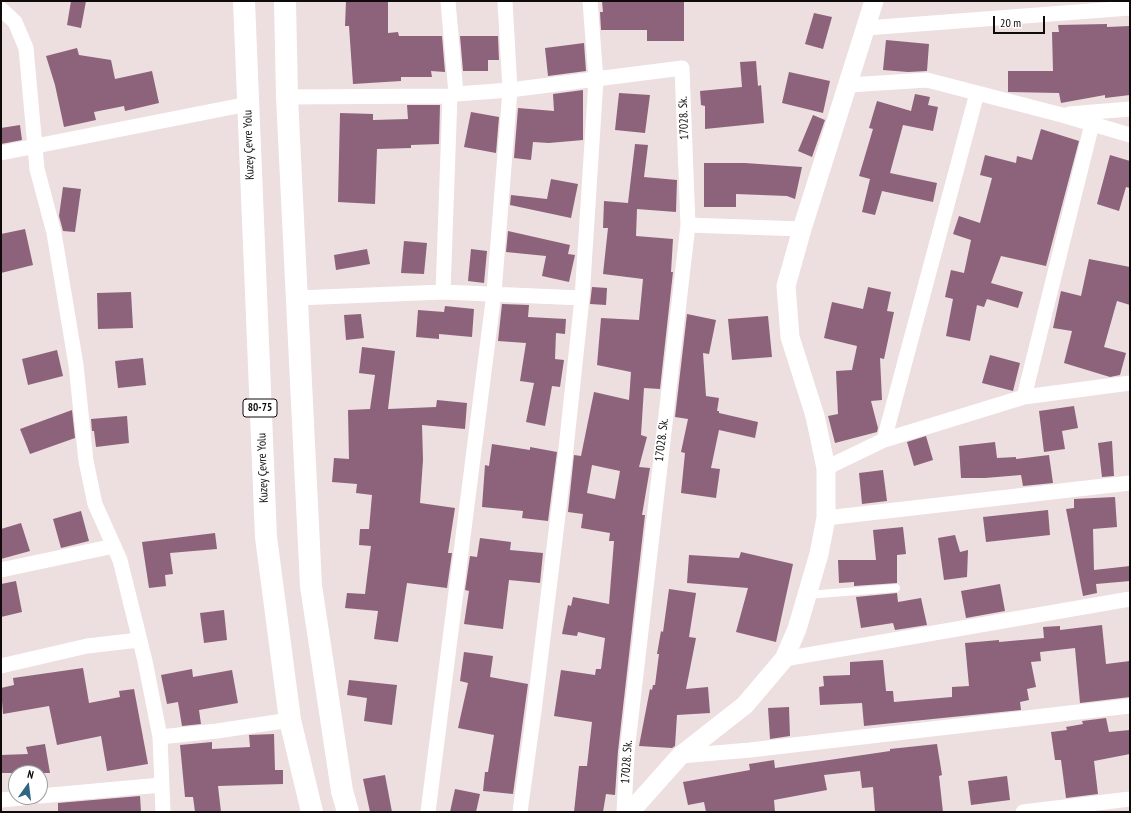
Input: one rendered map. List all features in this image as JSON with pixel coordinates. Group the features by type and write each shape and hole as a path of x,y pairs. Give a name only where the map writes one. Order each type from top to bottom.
{"highway":[{"name":"Kuzey Çevre Yolu","path":"244,1 266,537 290,720 312,812"},
{"path":"285,1 287,97 311,586 342,791 348,812"}],"street":[{"path":"443,292 453,95 448,1"},
{"path":"428,812 494,293 510,90 505,1"},
{"path":"520,812 564,466 582,298 596,80 590,1"},
{"path":"630,812 680,756 745,705 784,659 797,629 819,554 826,518 826,468 815,416 790,337 786,286 802,229 874,1"},
{"path":"866,28 1130,8"},
{"path":"1,9 15,22 26,48 37,169 54,233 76,365 88,468 95,504 120,560 145,661 160,737 162,812"},
{"name":"17028. Sk.","path":"596,80 682,68 688,225 631,721 624,812"},
{"path":"287,97 453,95 596,80"},
{"path":"849,84 927,80 1062,115 1130,135"},
{"path":"884,440 977,93"},
{"path":"1,154 248,104"},
{"path":"1062,115 1130,109"},
{"path":"1024,397 1092,124"},
{"path":"688,225 802,229"},
{"path":"297,298 443,292 494,293 582,298"},
{"path":"826,468 884,440 1024,397 1130,383"},
{"path":"826,518 1130,483"},
{"path":"1,570 114,546"},
{"path":"784,659 1130,599"},
{"path":"1,666 87,646 139,640"},
{"path":"680,756 750,750 1130,706"},
{"path":"160,737 217,731 290,720"},
{"path":"48,795 161,785"},
{"path":"1023,812 1130,799"}],"lane":[{"path":"806,595 896,588"}],"building":[{"path":"71,1 86,1 81,28 67,25"},
{"path":"346,1 388,1 388,33 398,32 399,36 442,36 445,72 431,71 432,77 401,77 401,81 353,84 349,26 345,26"},
{"path":"602,1 684,2 684,41 647,41 647,30 601,30 600,12 603,12"},
{"path":"814,13 832,17 823,49 805,44"},
{"path":"1107,24 1107,27 1130,26 1130,95 1105,98 1105,95 1061,103 1059,93 1008,92 1008,71 1053,71 1052,32 1059,32 1058,25"},
{"path":"460,36 498,36 499,60 488,60 488,71 463,71"},
{"path":"886,40 929,44 927,71 908,72 883,70"},
{"path":"584,43 586,71 548,76 545,48"},
{"path":"77,48 79,55 111,60 115,79 152,71 159,103 125,111 124,106 94,112 96,120 64,127 55,85 46,56"},
{"path":"756,61 758,86 761,85 764,123 705,129 705,106 701,105 700,91 742,87 740,62"},
{"path":"789,72 830,81 823,113 782,103"},
{"path":"583,90 583,140 549,143 533,142 531,160 514,158 518,108 554,111 553,94"},
{"path":"619,93 650,95 645,133 615,130"},
{"path":"915,94 930,97 928,105 938,107 933,131 903,125 890,173 937,183 933,202 882,191 875,215 862,212 870,179 859,176 873,129 869,128 877,101 911,111"},
{"path":"407,105 440,105 439,144 411,145 411,148 377,149 375,204 338,202 340,113 373,114 373,120 408,119"},
{"path":"471,112 499,117 496,153 464,147"},
{"path":"813,115 825,120 812,157 798,151"},
{"path":"20,125 22,140 1,144 1,128"},
{"path":"1041,129 1079,141 1046,266 1001,256 991,283 1023,292 1018,308 987,299 984,307 977,305 970,341 946,336 953,299 945,297 951,270 964,273 971,240 953,234 959,216 980,223 992,178 980,175 985,155 1016,163 1017,156 1032,160"},
{"path":"635,144 648,145 644,177 677,180 676,212 637,209 636,236 673,239 671,272 673,272 660,389 644,388 641,435 647,437 639,467 650,468 642,515 645,515 618,751 615,795 606,794 603,812 574,812 579,766 587,766 592,722 554,716 561,670 595,675 596,669 601,669 605,638 578,632 577,636 562,634 568,605 571,606 573,597 609,604 614,541 609,541 610,533 581,528 583,514 568,512 574,455 581,456 594,392 629,400 631,372 597,365 601,318 639,320 643,279 603,274 608,228 603,228 604,201 628,203","holes":["592,465 620,471 615,499 587,493"]},
{"path":"1110,155 1130,161 1130,188 1126,187 1119,211 1097,204"},
{"path":"704,163 745,163 802,167 795,199 787,196 736,194 736,207 704,207"},
{"path":"551,179 578,184 571,218 510,205 511,195 547,199"},
{"path":"63,187 81,189 75,232 63,231 59,216"},
{"path":"25,229 33,265 1,273 1,234"},
{"path":"508,231 570,245 568,254 575,255 569,282 542,276 546,256 506,252"},
{"path":"404,241 427,243 424,274 401,273"},
{"path":"367,249 370,264 336,270 334,255"},
{"path":"471,249 487,251 484,283 468,281"},
{"path":"1089,259 1130,267 1130,305 1117,301 1104,347 1126,353 1120,375 1110,377 1064,363 1072,331 1053,328 1061,291 1081,296"},
{"path":"592,287 607,288 606,305 590,304"},
{"path":"868,287 891,292 887,311 894,312 884,359 880,358 882,400 871,401 878,428 877,432 835,443 828,416 838,414 836,371 852,370 857,346 824,338 832,302 863,309"},
{"path":"131,292 133,328 98,329 97,293"},
{"path":"502,304 529,305 528,317 566,319 565,334 556,333 555,359 564,360 560,387 552,386 545,426 526,422 534,383 520,381 526,343 498,341"},
{"path":"445,306 474,309 472,337 439,334 439,339 416,337 418,310 444,312"},
{"path":"361,314 364,338 346,340 344,315"},
{"path":"687,314 716,320 709,354 703,353 706,396 719,398 717,411 719,411 719,413 758,422 755,438 719,430 711,468 720,469 716,498 681,493 685,453 681,452 688,419 675,417"},
{"path":"768,316 772,357 732,360 728,319"},
{"path":"362,347 395,351 388,409 436,407 437,400 467,403 465,429 422,425 423,460 420,503 455,508 448,553 452,553 447,588 407,583 398,642 374,639 378,611 345,608 347,593 365,594 371,546 359,545 360,529 369,529 372,495 356,493 357,484 332,482 334,458 349,459 348,410 370,409 375,375 359,373"},
{"path":"57,350 63,376 28,385 22,359"},
{"path":"990,355 1020,363 1013,391 982,383"},
{"path":"143,358 146,385 118,388 115,361"},
{"path":"1074,406 1078,428 1062,431 1065,449 1044,452 1039,411"},
{"path":"72,410 75,438 30,454 20,429"},
{"path":"127,416 129,443 96,447 91,419"},
{"path":"926,436 933,460 914,466 907,442"},
{"path":"1112,441 1114,476 1102,477 1098,443"},
{"path":"995,442 997,458 1016,457 1016,459 1049,455 1053,483 1023,486 1021,475 961,478 959,446"},
{"path":"492,444 530,450 530,447 557,452 548,521 522,518 523,511 482,507 485,465 489,466"},
{"path":"883,470 887,501 862,504 859,473"},
{"path":"1115,497 1117,527 1093,529 1094,570 1130,566 1130,581 1096,584 1097,593 1083,596 1066,509 1074,508 1074,499"},
{"path":"1048,510 1050,535 986,542 983,517"},
{"path":"81,511 89,541 61,548 53,519"},
{"path":"21,523 30,551 1,559 1,529"},
{"path":"903,527 906,554 897,555 897,583 854,586 854,582 839,583 838,560 876,560 873,530"},
{"path":"215,533 217,549 170,553 173,574 165,575 166,586 149,588 142,542"},
{"path":"955,535 960,552 968,550 967,577 944,580 938,538"},
{"path":"480,538 511,542 510,550 543,553 540,583 509,580 503,629 464,624 469,591 465,590 470,556 477,557"},
{"path":"741,552 793,564 776,642 736,632 748,588 687,583 689,555 739,558"},
{"path":"16,581 22,612 1,617 1,584"},
{"path":"1000,584 1005,611 966,618 961,591"},
{"path":"669,589 696,593 689,637 696,638 686,689 708,687 710,713 677,715 675,746 672,748 639,746 650,689 652,690 653,685 655,685 659,654 657,654 661,631 663,632"},
{"path":"897,593 898,602 921,598 927,625 895,630 893,623 861,628 856,597"},
{"path":"224,610 227,640 204,643 200,613"},
{"path":"1102,625 1106,664 1130,661 1130,697 1080,703 1075,648 1040,652 1041,661 1031,662 1036,687 1027,689 1029,700 1020,702 1021,710 864,726 862,703 820,705 819,687 824,686 823,676 850,675 850,662 883,660 886,691 893,691 894,702 952,697 952,687 969,686 965,643 1044,638 1043,627 1060,626 1060,630"},
{"path":"464,652 493,656 490,677 528,684 513,794 483,791 485,772 488,772 494,735 458,728 468,683 460,681"},
{"path":"83,668 89,703 120,697 119,691 134,689 148,764 107,771 101,736 57,745 49,706 3,714 1,688 14,685 13,678"},
{"path":"192,669 193,677 232,670 238,703 199,710 201,724 182,726 178,702 167,704 161,675"},
{"path":"349,680 397,685 392,725 364,721 367,698 347,695"},
{"path":"789,707 790,736 770,739 768,708"},
{"path":"1106,718 1109,732 1130,730 1130,754 1094,761 1098,794 1066,798 1061,760 1055,760 1051,732 1067,730 1066,727 1083,724 1082,721"},
{"path":"274,734 275,770 283,770 283,784 218,786 221,812 195,812 193,797 185,797 180,745 212,742 212,749 250,747 249,735"},
{"path":"45,744 50,773 48,773 48,765 8,765 8,773 1,773 1,755 28,754 26,747"},
{"path":"937,744 942,775 939,776 943,812 875,812 873,787 862,788 860,771 824,775 827,790 774,800 775,812 706,812 704,802 688,805 683,782 750,770 749,764 774,760 775,768 890,751 890,749"},
{"path":"385,775 392,812 370,812 363,779"},
{"path":"1007,776 1010,800 971,805 968,781"},
{"path":"455,789 480,794 476,812 450,812"},
{"path":"140,796 141,812 58,812 58,803"}]}
